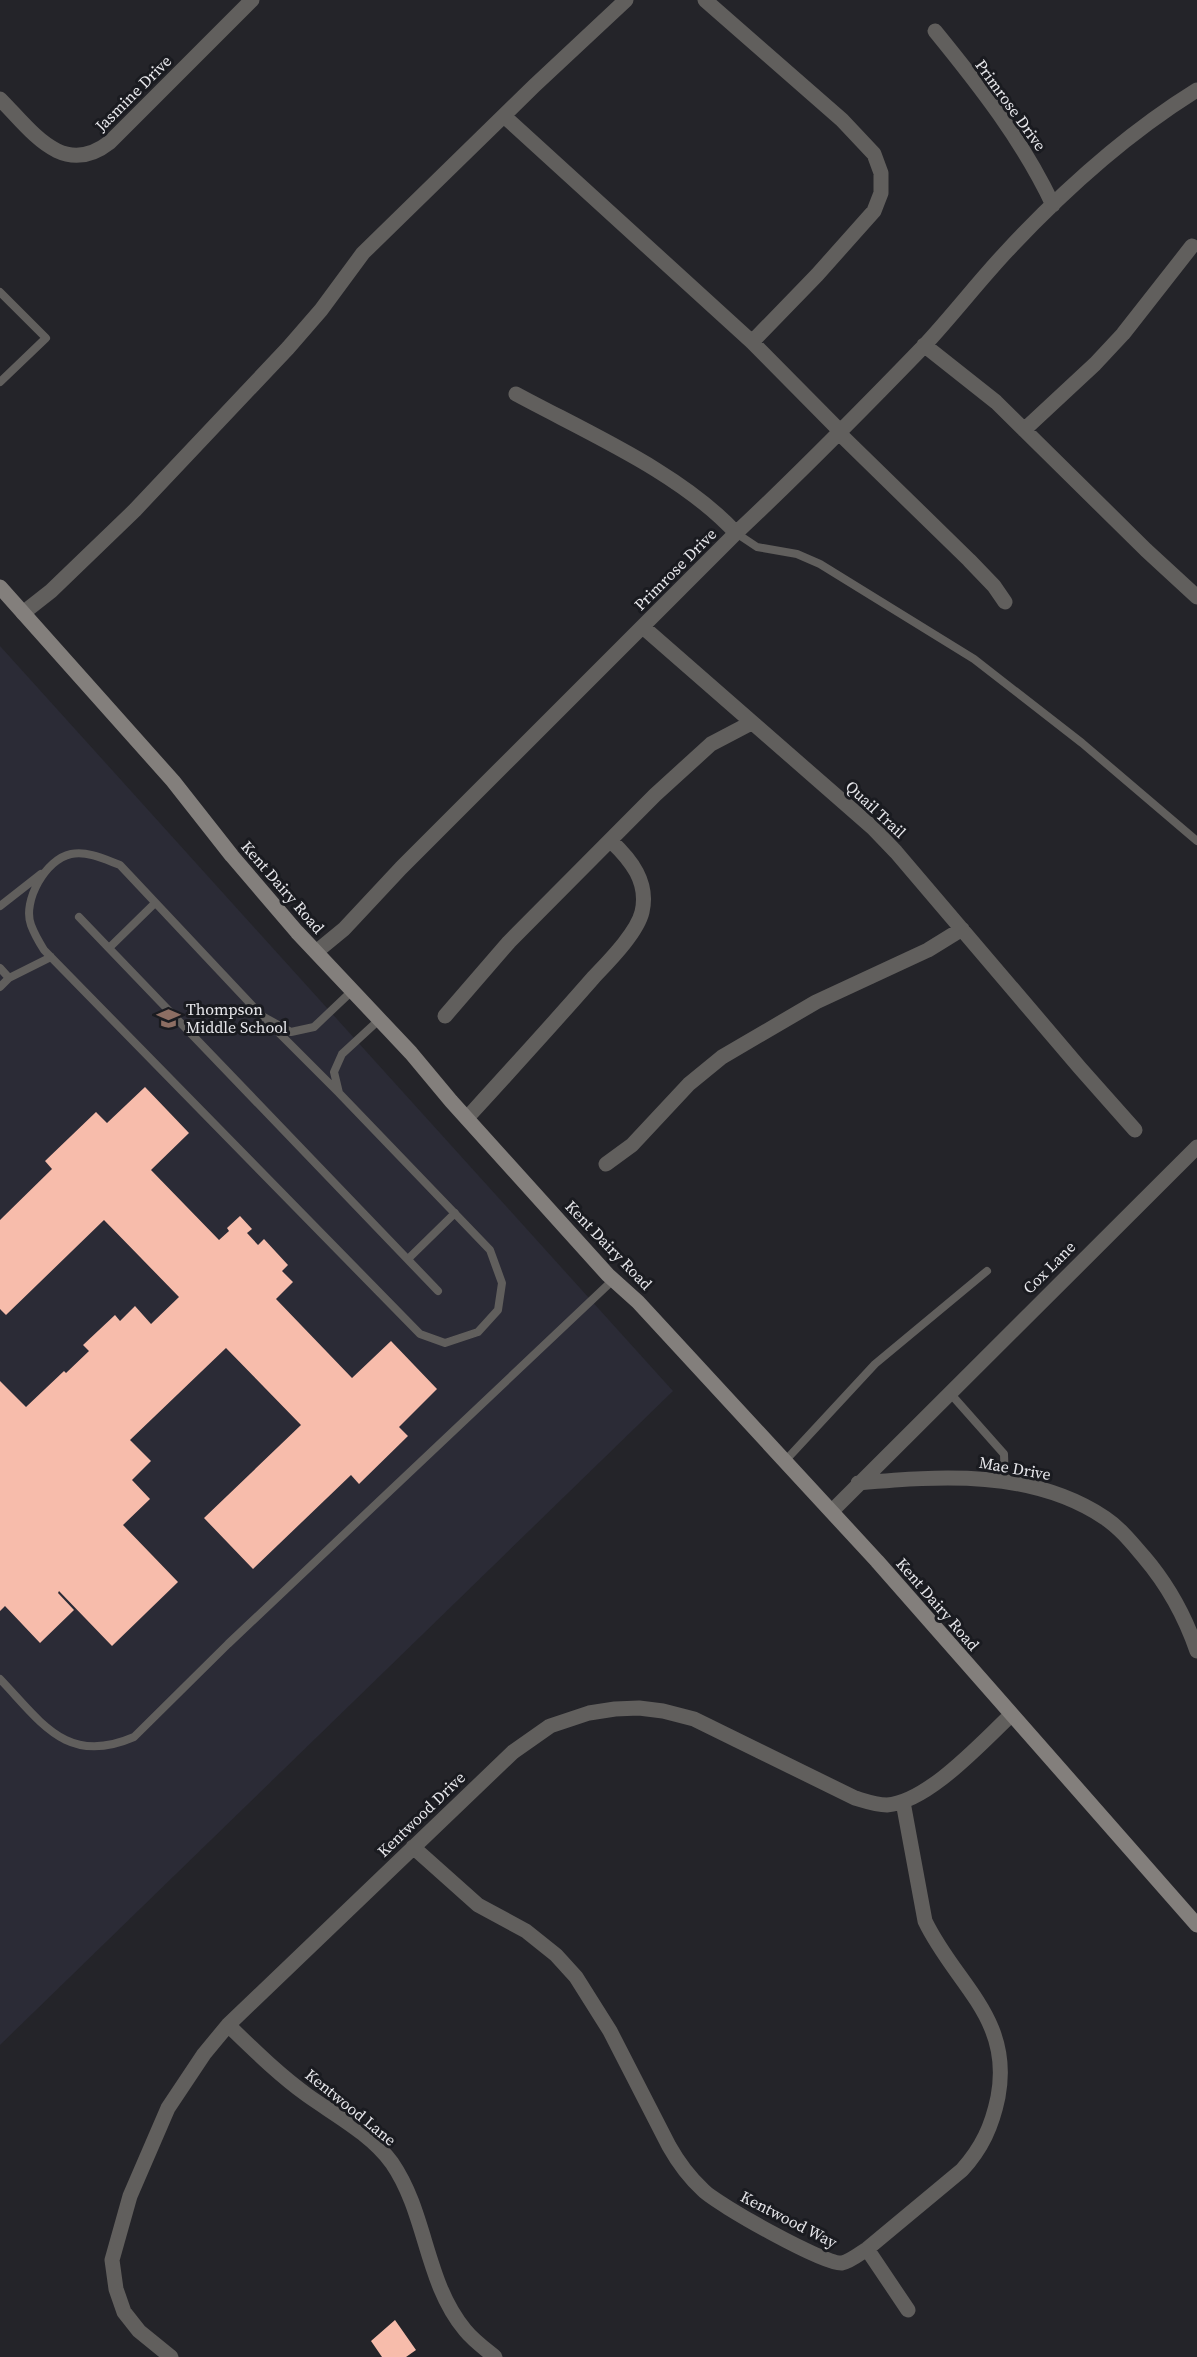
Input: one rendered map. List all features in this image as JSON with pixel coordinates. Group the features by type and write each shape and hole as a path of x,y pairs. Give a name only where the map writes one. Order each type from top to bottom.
{"street":[{"name":"Jasmine Drive","path":"0,99 56,151 72,156 88,155 110,142 252,0"},
{"path":"23,614 51,591 135,510 288,348 321,310 363,253 626,0"},
{"path":"705,0 842,120 874,154 881,173 881,193 874,211 752,342"},
{"name":"Primrose Drive","path":"934,31 993,105 1041,179 1053,205"},
{"name":"Primrose Drive","path":"316,952 344,929 401,868 924,345 1006,252 1053,205 1118,145 1155,116 1197,90"},
{"path":"504,116 752,342 840,430 843,437 909,499 988,579 1005,602"},
{"path":"1024,430 1087,372 1123,334 1192,246"},
{"path":"924,345 996,402 1196,595"},
{"path":"516,394 644,463 718,513 736,533"},
{"name":"Kent Dairy Road","path":"0,587 173,781 232,856 316,952 380,1019 613,1280 638,1302 831,1511 1197,1925"},
{"name":"Quail Trail","path":"644,627 873,828 1135,1130"},
{"path":"445,1016 509,942 711,744 751,723"},
{"path":"467,1118 608,962 640,919 644,898 640,877 628,858 610,841"},
{"path":"606,1164 632,1145 689,1084 722,1057 816,1002 928,950 962,929"},
{"name":"Cox Lane","path":"831,1511 1197,1147"},
{"name":"Mae Drive","path":"858,1483 961,1478 1024,1484 1062,1495 1106,1518 1125,1535 1173,1596 1197,1651"},
{"name":"Kentwood Drive","path":"171,2357 139,2331 124,2312 116,2289 112,2260 130,2196 168,2108 204,2054 228,2025 530,1738 549,1726 567,1719 615,1709 663,1711 694,1719 855,1798 877,1804 903,1802 926,1790 1011,1715"},
{"name":"Kentwood Way","path":"413,1847 478,1905 526,1931 555,1955 576,1977 610,2031 679,2163 703,2190 741,2216 825,2259 840,2263 850,2260 867,2249 962,2170 974,2157 989,2129 1001,2081 1000,2054 983,2009 934,1939 925,1921 903,1802"},
{"name":"Kentwood Lane","path":"228,2025 270,2065 375,2145 391,2162 410,2194 438,2280 456,2317 466,2331 495,2357"},
{"path":"867,2249 908,2310"}],"lane":[{"path":"0,292 46,338 0,382"},
{"path":"736,533 757,547 797,554 820,564 974,659 1082,742 1197,841"},
{"path":"0,906 45,871 69,854 95,855 120,865 262,1016 490,1250 502,1283 498,1310 478,1332 445,1343 420,1334 44,950 30,923 32,895 45,871"},
{"path":"109,948 155,903"},
{"path":"79,917 438,1291"},
{"path":"0,987 9,978 51,957"},
{"path":"0,968 9,978"},
{"path":"262,1016 291,1032 314,1027 353,990"},
{"path":"339,1093 334,1072 342,1054 380,1019"},
{"path":"408,1259 455,1213"},
{"path":"785,1461 875,1364 987,1271"},
{"path":"0,1679 51,1733 73,1744 114,1746 134,1737 236,1636 613,1280"},
{"path":"949,1392 1004,1454 1005,1482"}],"shaded area":[{"name":"Thompson Middle School","path":"0,646 673,1391 0,2045"}],"building":[{"path":"145,1087 189,1133 151,1170 219,1240 229,1231 227,1228 240,1216 252,1229 247,1233 258,1245 264,1239 288,1265 282,1271 293,1282 276,1299 352,1378 391,1341 437,1389 399,1427 408,1436 359,1484 351,1475 253,1569 204,1518 301,1425 226,1348 130,1440 151,1461 132,1480 150,1499 123,1525 178,1582 112,1646 59,1591 58,1593 74,1610 40,1643 5,1606 0,1611 0,1381 26,1407 89,1351 83,1345 115,1315 120,1321 135,1306 151,1324 179,1297 104,1220 6,1315 0,1309 0,1220 52,1169 45,1161 96,1112 107,1123"},
{"path":"395,2320 416,2350 406,2357 382,2357 371,2341"}],"place":[{"name":"Thompson Middle School","path":"168,1018"}]}
